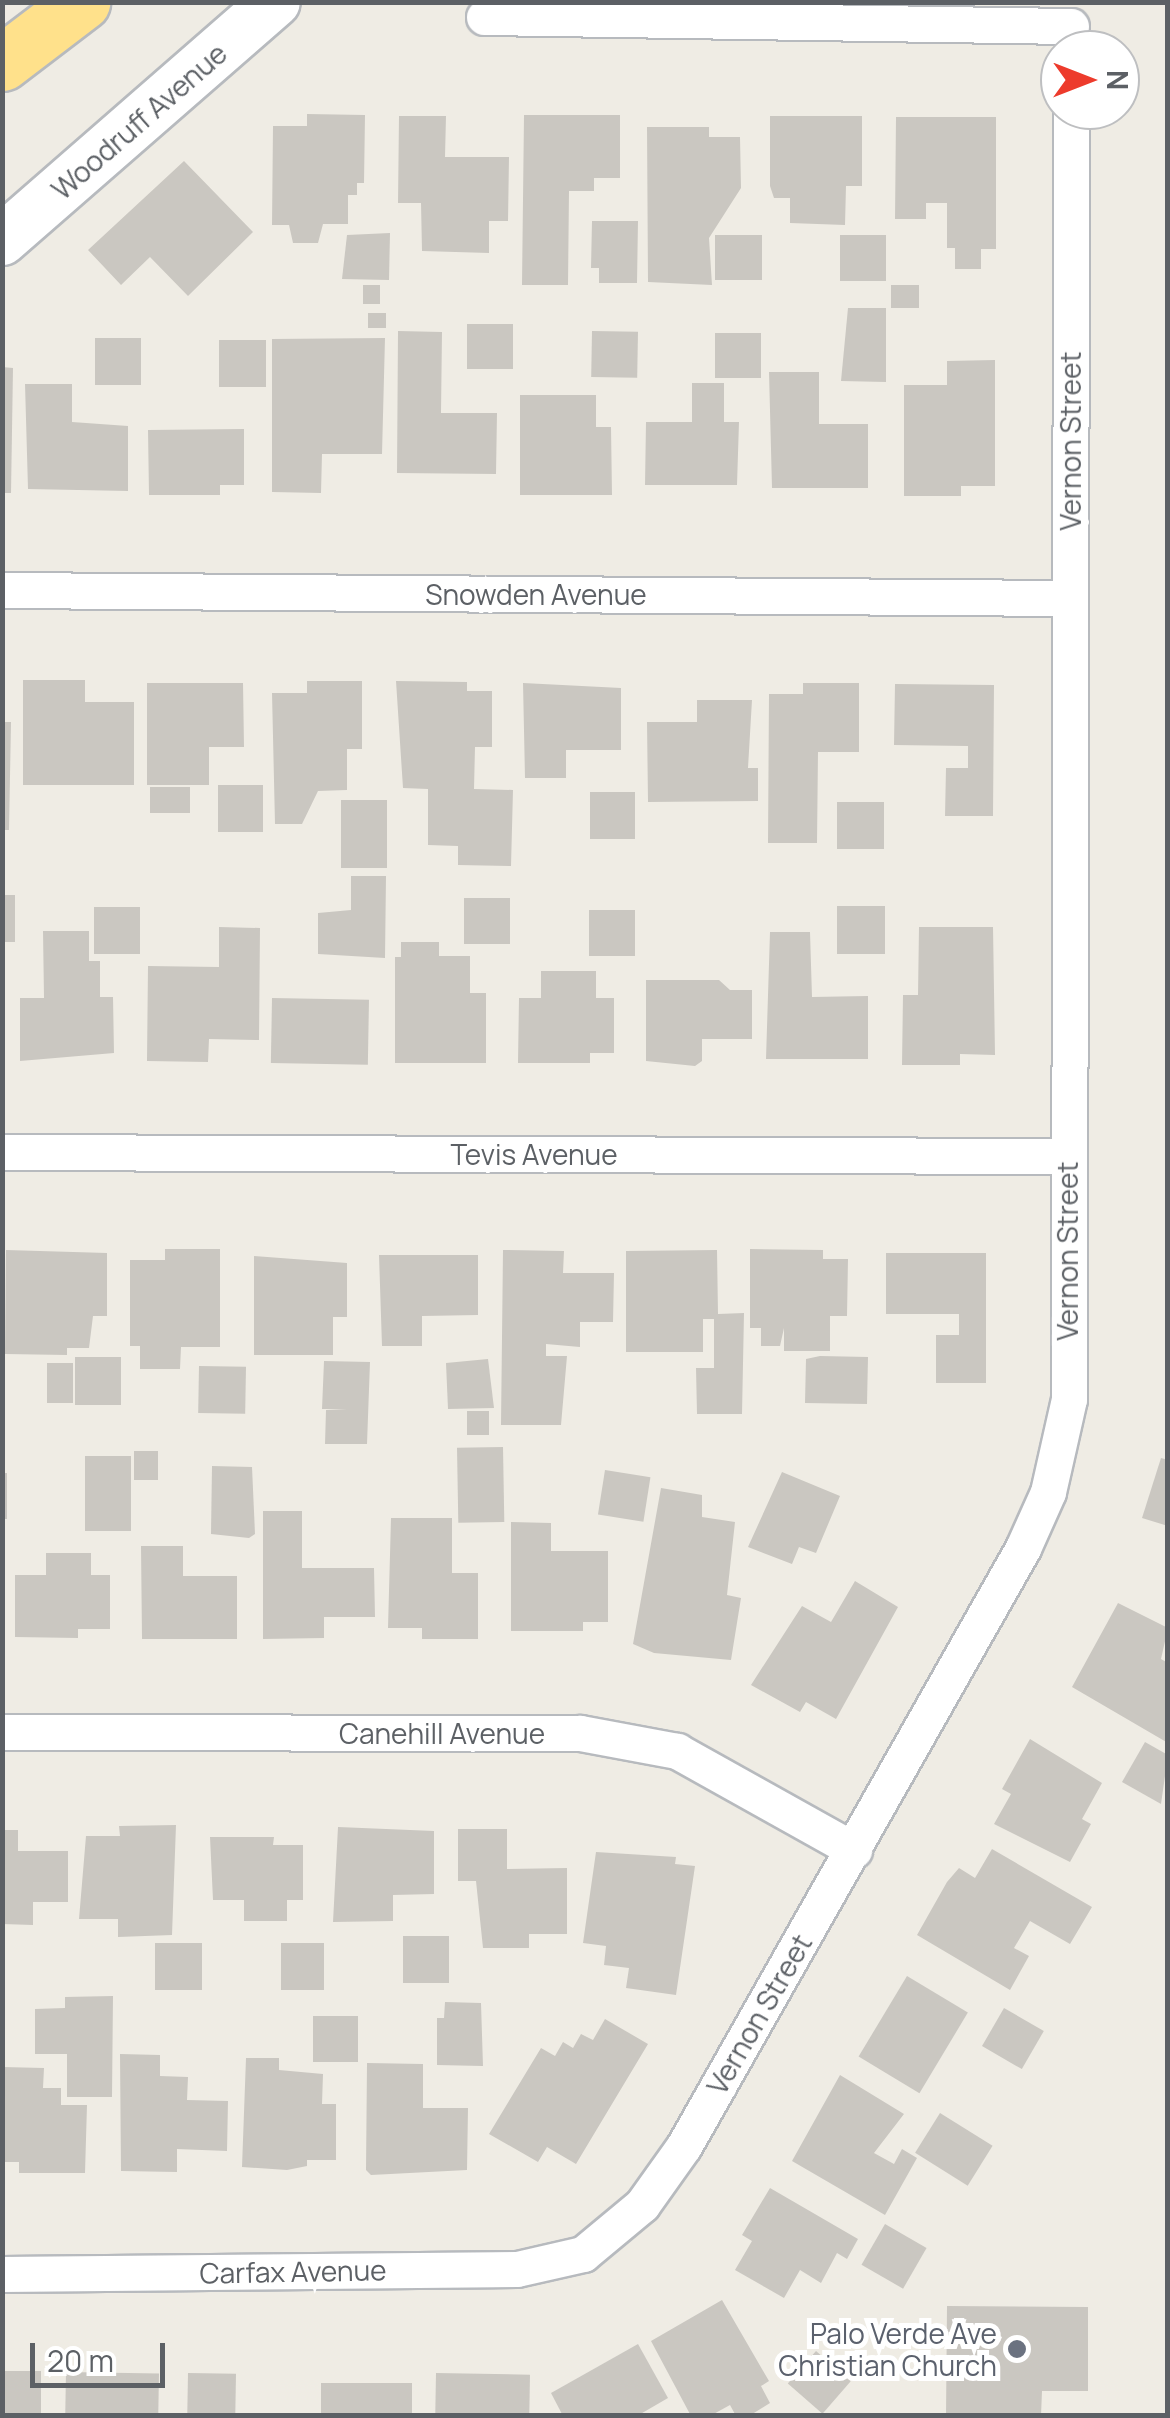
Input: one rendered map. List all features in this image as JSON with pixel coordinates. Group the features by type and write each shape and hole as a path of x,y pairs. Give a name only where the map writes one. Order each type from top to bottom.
{"highway":[{"path":"2,63 82,2"}],"street":[{"name":"Woodruff Avenue","path":"2,240 274,2"},
{"path":"484,17 599,11 1072,26"},
{"name":"Vernon Street","path":"583,2254 642,2206 684,2146 1024,1548 1048,1492 1069,1399 1066,1156 1071,130"},
{"name":"Snowden Avenue","path":"2,590 1070,598"},
{"name":"Tevis Avenue","path":"2,1152 1066,1156"},
{"name":"Canehill Avenue","path":"2,1732 580,1733 677,1751 854,1850"},
{"name":"Carfax Avenue","path":"2,2274 517,2269 583,2254"}],"building":[{"path":"307,114 365,115 364,183 357,183 357,195 348,195 348,224 323,224 318,243 293,243 289,225 272,225 273,126 307,126"},
{"path":"524,115 620,115 620,178 594,178 594,191 569,191 568,285 522,285"},
{"path":"399,116 446,116 445,157 509,157 508,221 489,221 489,253 422,251 421,203 398,203"},
{"path":"770,116 862,116 862,186 846,186 845,225 790,223 790,198 774,198 770,186"},
{"path":"896,117 996,117 996,249 981,249 981,269 955,269 955,248 947,248 947,203 926,203 926,219 895,219"},
{"path":"647,127 709,127 709,137 740,137 741,188 709,238 712,285 648,282"},
{"path":"184,161 253,232 188,296 150,257 121,285 88,250"},
{"path":"592,221 638,221 637,283 599,283 599,268 591,268"},
{"path":"390,233 389,280 342,279 347,235"},
{"path":"715,235 762,235 762,280 715,280"},
{"path":"840,235 886,235 886,281 840,281"},
{"path":"363,285 380,285 380,304 363,304"},
{"path":"891,285 919,285 919,308 891,308"},
{"path":"848,308 886,308 886,382 841,381"},
{"path":"368,313 386,313 386,328 368,328"},
{"path":"467,324 513,324 513,369 467,369"},
{"path":"398,331 442,332 441,413 497,413 496,474 397,473"},
{"path":"592,331 638,332 637,378 591,377"},
{"path":"715,333 761,333 761,378 715,378"},
{"path":"95,338 141,338 141,385 95,385"},
{"path":"385,338 382,454 322,454 321,493 272,492 272,339"},
{"path":"219,340 266,340 266,387 219,387"},
{"path":"995,360 995,486 961,486 961,496 904,496 904,385 947,385 947,361"},
{"path":"2,367 13,368 11,493 2,493"},
{"path":"769,372 819,372 819,424 868,424 868,488 772,488"},
{"path":"692,383 724,383 724,422 739,422 737,485 645,485 646,422 692,422"},
{"path":"25,384 72,384 72,422 128,426 128,491 28,489"},
{"path":"520,395 596,395 596,427 611,427 612,495 520,495"},
{"path":"244,429 244,485 220,485 220,495 149,495 148,430"},
{"path":"23,680 85,680 85,702 134,702 134,785 23,785"},
{"path":"307,681 362,681 362,749 347,749 347,790 318,791 302,824 275,824 272,693 307,693"},
{"path":"396,681 467,682 467,691 492,691 492,747 475,747 474,789 513,790 511,866 458,865 458,846 428,845 428,789 403,788"},
{"path":"147,683 243,683 244,747 209,747 209,785 147,785"},
{"path":"523,683 621,688 621,750 566,750 566,778 525,778"},
{"path":"803,683 859,683 859,752 818,752 817,843 768,843 769,694 803,694"},
{"path":"895,684 994,685 993,816 945,816 946,768 968,768 968,746 894,745"},
{"path":"697,700 752,700 748,768 758,768 758,801 648,802 647,722 697,722"},
{"path":"2,722 11,722 9,830 2,830"},
{"path":"218,785 263,785 263,832 218,832"},
{"path":"150,787 190,787 190,813 150,813"},
{"path":"590,792 635,792 635,839 590,839"},
{"path":"341,800 387,800 387,868 341,868"},
{"path":"837,802 884,802 884,849 837,849"},
{"path":"351,876 386,876 385,958 318,954 318,913 351,910"},
{"path":"2,895 15,895 15,942 2,942"},
{"path":"464,898 510,898 510,944 464,944"},
{"path":"837,906 885,906 885,954 837,954"},
{"path":"94,907 140,907 140,954 94,954"},
{"path":"589,910 635,910 635,956 589,956"},
{"path":"219,927 260,928 259,1040 209,1039 208,1062 147,1061 148,966 219,967"},
{"path":"919,927 993,927 995,1055 960,1054 960,1065 902,1065 903,995 918,995"},
{"path":"43,931 89,931 89,961 100,961 100,997 113,997 114,1053 20,1061 20,998 44,998"},
{"path":"770,932 810,932 812,997 868,996 868,1059 766,1059"},
{"path":"401,942 439,942 439,956 470,956 470,993 486,993 486,1063 395,1063 395,957 401,957"},
{"path":"541,971 596,971 596,998 614,998 614,1053 590,1053 590,1063 518,1063 519,998 541,998"},
{"path":"646,980 719,980 730,990 752,990 752,1039 702,1039 702,1061 695,1066 646,1061"},
{"path":"272,998 369,1000 368,1065 271,1063"},
{"path":"165,1249 220,1249 220,1347 181,1347 180,1369 140,1369 140,1346 130,1346 130,1260 165,1260"},
{"path":"750,1249 823,1250 823,1259 848,1259 847,1316 830,1316 830,1351 784,1351 784,1328 780,1346 761,1346 761,1328 750,1328"},
{"path":"6,1250 107,1253 107,1316 93,1316 89,1348 67,1348 67,1355 5,1354"},
{"path":"503,1250 564,1251 563,1273 614,1273 613,1322 580,1322 580,1347 546,1344 546,1356 567,1356 561,1425 501,1425"},
{"path":"717,1250 718,1314 744,1313 742,1414 697,1414 696,1368 714,1368 714,1319 703,1319 703,1352 626,1352 626,1251"},
{"path":"886,1253 986,1253 986,1383 936,1383 936,1335 959,1335 959,1314 886,1314"},
{"path":"379,1255 478,1255 478,1315 422,1316 422,1346 382,1346"},
{"path":"254,1256 347,1263 347,1317 333,1317 333,1355 254,1355"},
{"path":"75,1357 121,1357 121,1405 75,1405"},
{"path":"868,1357 867,1404 805,1403 806,1359"},
{"path":"488,1359 494,1408 448,1409 446,1363"},
{"path":"324,1361 370,1362 367,1444 325,1444 326,1410 347,1409 322,1409"},
{"path":"47,1363 73,1363 73,1403 47,1403"},
{"path":"199,1366 246,1367 245,1414 198,1413"},
{"path":"467,1411 489,1411 489,1435 467,1435"},
{"path":"503,1447 504,1522 458,1523 457,1448"},
{"path":"134,1451 158,1451 158,1480 134,1480"},
{"path":"85,1456 131,1456 131,1531 85,1531"},
{"path":"1161,1458 1168,1460 1168,1526 1142,1518"},
{"path":"212,1466 252,1467 255,1534 249,1538 211,1534"},
{"path":"605,1470 650,1477 643,1522 598,1514"},
{"path":"782,1472 840,1496 816,1553 799,1547 792,1564 748,1547"},
{"path":"2,1473 7,1473 7,1519 2,1519"},
{"path":"661,1488 702,1495 702,1517 735,1522 727,1595 741,1598 731,1660 654,1653 633,1644"},
{"path":"263,1511 302,1511 302,1568 374,1568 375,1617 324,1617 324,1638 263,1639"},
{"path":"391,1518 452,1518 452,1573 478,1573 478,1639 422,1639 422,1628 388,1628"},
{"path":"511,1522 551,1523 551,1551 608,1551 608,1622 583,1622 583,1631 511,1631"},
{"path":"141,1546 183,1546 183,1576 237,1576 237,1639 142,1639"},
{"path":"46,1553 91,1553 91,1575 110,1575 110,1629 78,1629 78,1638 15,1637 15,1575 46,1575"},
{"path":"855,1581 898,1607 836,1719 806,1702 800,1712 751,1685 802,1606 831,1622"},
{"path":"1118,1603 1168,1628 1161,1659 1168,1663 1168,1743 1072,1687"},
{"path":"1030,1739 1102,1783 1082,1819 1091,1824 1070,1862 994,1824 1011,1794 1002,1789"},
{"path":"1145,1742 1168,1755 1161,1804 1122,1782"},
{"path":"176,1825 172,1935 118,1937 118,1919 79,1919 86,1836 120,1836 119,1826"},
{"path":"338,1827 434,1831 434,1894 393,1895 393,1921 333,1922"},
{"path":"458,1829 507,1829 507,1869 567,1868 567,1934 529,1934 529,1948 483,1948 476,1881 458,1881"},
{"path":"2,1830 18,1830 18,1851 68,1851 68,1902 33,1902 33,1925 2,1924"},
{"path":"210,1837 274,1837 273,1845 303,1845 303,1900 287,1900 287,1921 244,1921 244,1900 213,1900"},
{"path":"992,1849 1092,1907 1070,1944 1030,1921 1014,1948 1029,1956 1010,1990 917,1935 959,1868 975,1878"},
{"path":"596,1852 676,1857 675,1864 695,1866 676,1995 626,1988 629,1968 604,1965 606,1946 583,1943"},
{"path":"403,1936 449,1936 449,1983 403,1983"},
{"path":"155,1943 202,1943 202,1990 155,1990"},
{"path":"281,1943 324,1943 324,1990 281,1990"},
{"path":"907,1976 968,2013 919,2093 859,2057"},
{"path":"113,1996 112,2097 67,2097 67,2054 35,2054 35,2009 65,2008 65,1997"},
{"path":"445,2002 481,2003 483,2066 437,2065 437,2018 444,2018"},
{"path":"1004,2008 1044,2031 1022,2069 982,2046"},
{"path":"313,2016 358,2016 358,2062 313,2062"},
{"path":"605,2019 648,2044 576,2164 547,2147 538,2162 489,2134 541,2048 555,2056 563,2042 573,2048 581,2034 593,2040"},
{"path":"120,2054 160,2055 160,2076 188,2077 187,2100 228,2101 227,2151 177,2149 177,2172 121,2171"},
{"path":"246,2058 279,2058 279,2070 323,2074 322,2104 336,2104 336,2160 307,2160 307,2166 287,2170 242,2167"},
{"path":"367,2063 423,2064 423,2108 468,2108 467,2170 371,2175 366,2170"},
{"path":"2,2067 44,2068 43,2088 61,2088 61,2105 87,2105 85,2173 19,2173 19,2162 2,2162"},
{"path":"840,2075 904,2114 874,2153 894,2164 902,2149 917,2158 885,2215 792,2161"},
{"path":"940,2113 993,2146 968,2186 915,2153"},
{"path":"770,2188 858,2239 847,2259 837,2253 821,2283 800,2270 784,2298 735,2270 752,2241 742,2235"},
{"path":"885,2224 927,2248 903,2289 862,2265"},
{"path":"722,2300 769,2381 761,2386 770,2403 749,2416 736,2416 730,2405 710,2416 691,2416 651,2341"},
{"name":"Palo Verde Ave Christian Church","path":"947,2306 1088,2307 1088,2391 1042,2391 1041,2416 946,2416"},
{"path":"638,2344 668,2398 637,2416 563,2416 551,2393"},
{"path":"816,2351 851,2381 823,2414 788,2383"},
{"path":"2,2371 41,2371 41,2416 2,2416"},
{"path":"66,2372 159,2374 158,2416 65,2416"},
{"path":"188,2373 236,2374 235,2416 187,2416"},
{"path":"436,2373 530,2375 529,2416 435,2416"},
{"path":"321,2383 412,2383 412,2416 321,2416"}],"place":[{"name":"Palo Verde Ave Christian Church","path":"1017,2349"}]}
